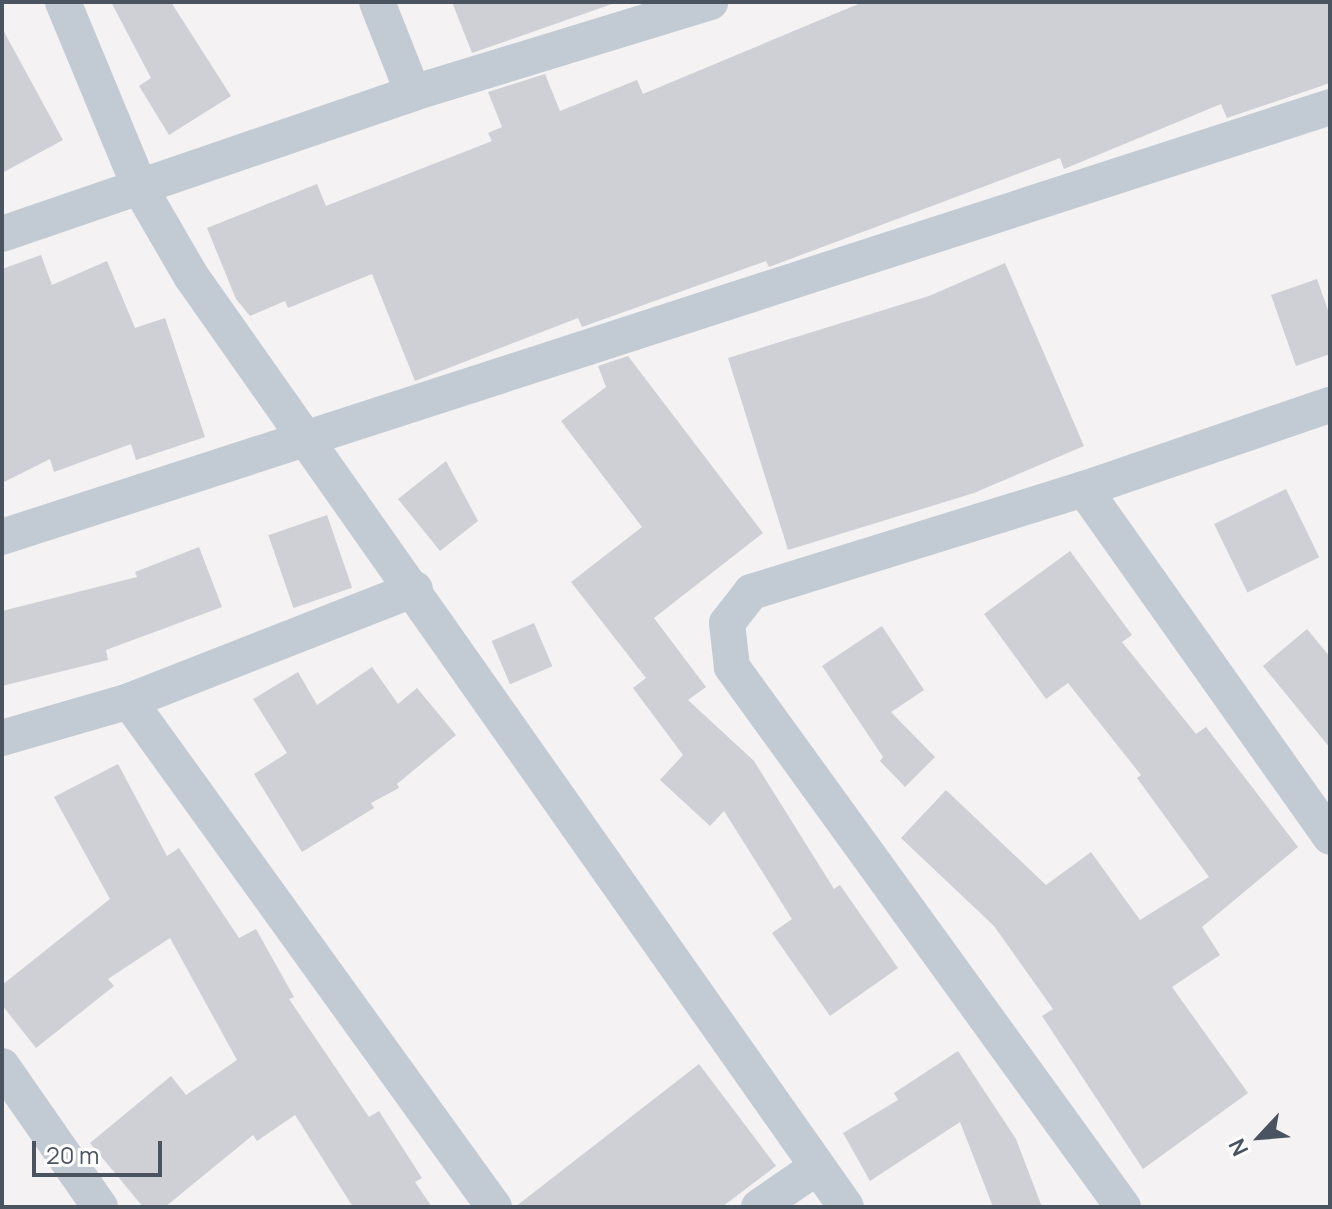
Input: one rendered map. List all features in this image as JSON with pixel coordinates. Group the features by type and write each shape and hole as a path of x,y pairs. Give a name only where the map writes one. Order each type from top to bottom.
{"street":[{"path":"63,2 140,188 191,276 415,589 846,1207"},
{"path":"377,2 413,93"},
{"path":"2,234 413,93 710,2"},
{"path":"2,537 1330,107"},
{"path":"1123,1207 732,667 727,623 751,592 1084,489 1330,405"},
{"path":"1084,489 1330,837"},
{"path":"2,738 129,701 415,589"},
{"path":"129,701 494,1207"},
{"path":"2,1066 100,1207"},
{"path":"759,1207 817,1167"}],"building":[{"path":"111,2 171,2 231,96 169,135 139,86 151,78"},
{"path":"452,2 612,2 612,4 472,53"},
{"path":"863,2 1330,2 1330,83 1227,118 1221,104 1064,169 1060,158 769,267 766,261 582,327 578,318 415,381 372,274 288,308 285,301 250,316 236,299 207,228 317,184 326,206 492,141 488,133 502,127 488,92 545,74 560,111 637,80 643,94"},
{"path":"2,28 63,140 2,173"},
{"path":"41,255 52,285 107,261 135,328 165,318 205,437 136,460 131,444 54,472 50,459 2,483 2,269"},
{"path":"1005,263 1084,446 974,493 788,550 728,358 929,296"},
{"path":"1317,279 1330,316 1330,354 1296,366 1271,295"},
{"path":"628,356 763,533 654,618 706,687 688,700 754,761 834,889 840,885 898,968 830,1016 772,933 792,919 724,811 710,826 660,780 683,755 633,688 646,678 571,582 642,527 561,421 606,387 598,366"},
{"path":"446,461 478,521 440,551 398,499"},
{"path":"1286,489 1319,557 1247,592 1214,524"},
{"path":"327,515 352,588 293,608 268,535"},
{"path":"199,547 222,607 106,650 108,660 2,686 2,611 137,577 135,572"},
{"path":"1070,551 1132,635 1122,642 1196,734 1206,727 1298,847 1202,927 1220,955 1172,987 1248,1093 1143,1169 1042,1016 1053,1009 994,926 901,838 946,790 1046,885 1091,852 1140,920 1209,877 1137,778 1141,775 1068,683 1046,699 984,614"},
{"path":"534,623 552,666 510,684 492,641"},
{"path":"882,626 924,690 891,712 935,757 905,787 880,761 883,757 822,666"},
{"path":"1307,629 1330,657 1330,748 1263,666"},
{"path":"372,667 398,704 417,688 456,735 397,784 399,788 371,803 374,808 302,852 254,774 287,753 253,699 298,672 317,705"},
{"path":"118,764 167,856 179,848 239,938 256,929 294,997 289,999 369,1117 379,1111 422,1178 415,1182 432,1207 353,1207 295,1115 257,1141 253,1135 165,1207 143,1207 90,1143 171,1076 186,1095 237,1060 170,938 108,979 114,986 36,1048 2,1005 2,985 110,899 54,797"},
{"path":"958,1051 1016,1139 1042,1207 993,1207 960,1122 870,1181 843,1133 898,1100 894,1093"},
{"path":"699,1064 776,1166 722,1207 515,1207"}]}
